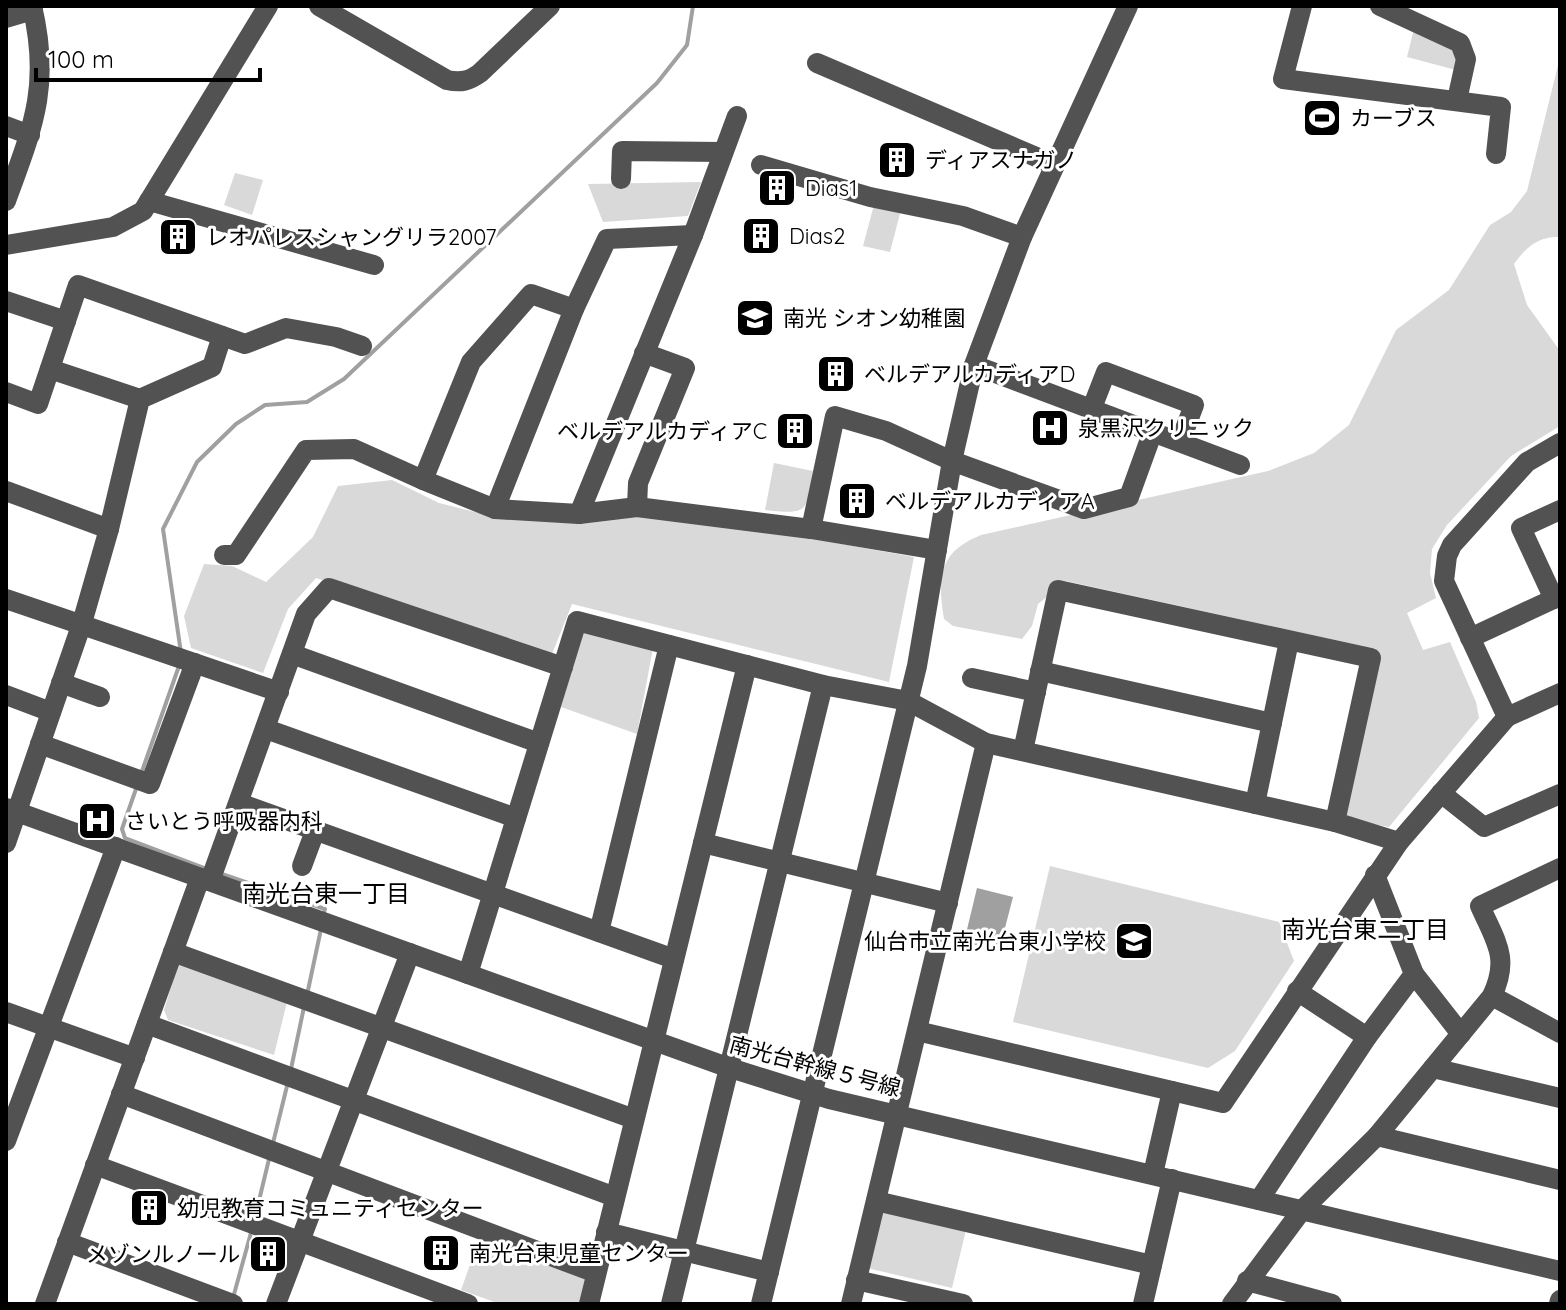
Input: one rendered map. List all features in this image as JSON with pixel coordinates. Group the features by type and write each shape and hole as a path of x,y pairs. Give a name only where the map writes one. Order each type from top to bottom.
{"street":[{"path":"6,245 113,227 143,211 268,6"},
{"path":"319,6 447,80 458,82 470,81 480,73 550,6"},
{"path":"761,1304 908,701 952,461 974,365 1022,237 1128,6"},
{"path":"1302,6 1283,79 1501,107 1496,154"},
{"path":"1380,6 1460,43 1466,59 1457,100"},
{"path":"6,18 33,8 41,53 41,94 6,201"},
{"path":"817,63 1055,165"},
{"path":"579,514 693,235 737,116"},
{"path":"6,126 30,135"},
{"path":"621,179 622,151 723,152"},
{"path":"761,165 870,197 963,216 1022,237"},
{"path":"149,201 374,265"},
{"path":"495,509 574,309 607,239 693,235"},
{"path":"6,392 38,404 78,285 245,344 286,328 336,337 362,346"},
{"path":"423,480 471,362 531,294 574,309"},
{"path":"6,301 66,321"},
{"path":"50,369 140,399 212,367 222,336"},
{"path":"637,507 638,483 685,368 644,353"},
{"path":"974,365 1240,465"},
{"path":"1092,408 1106,372 1150,388 1194,405 1180,442"},
{"path":"6,843 12,810 40,744 82,623 109,529 140,399"},
{"path":"811,529 835,416 886,431 952,461 1084,509 1129,497 1153,431"},
{"path":"1507,717 1444,581 1447,556 1527,462 1560,443"},
{"path":"224,555 236,555 306,450 354,449 495,509 579,514 637,507 811,529 937,550"},
{"path":"6,491 109,529"},
{"path":"1470,638 1557,598 1521,528 1560,510"},
{"path":"45,1304 173,952 239,803 306,614 329,588 563,667"},
{"path":"1023,751 1058,590 1371,658 1335,822"},
{"path":"6,599 279,692"},
{"path":"468,974 577,621 823,685 908,701 986,743 1335,822 1399,842"},
{"path":"1255,804 1289,641"},
{"path":"599,932 669,645"},
{"path":"292,654 539,743"},
{"path":"40,744 150,784 186,660"},
{"path":"589,1304 747,665"},
{"path":"972,678 1038,682 1272,723"},
{"path":"61,683 100,697"},
{"path":"671,1304 823,685"},
{"path":"917,1031 1223,1103 1399,842 1507,717 1560,693"},
{"path":"6,695 51,712"},
{"path":"266,729 516,818"},
{"path":"851,1304 986,743"},
{"path":"1441,793 1484,827 1560,794"},
{"path":"239,803 674,959"},
{"name":"南光台幹線５号線","path":"12,810 116,847 210,873 323,922 727,1067 814,1094 1560,1271"},
{"path":"302,866 315,831"},
{"path":"703,843 948,903"},
{"path":"6,1141 116,847"},
{"path":"1375,875 1414,974 1461,1034"},
{"path":"1232,1304 1302,1210 1377,1136 1492,996 1503,974 1501,952 1480,906 1558,875"},
{"path":"173,952 634,1119"},
{"path":"276,1304 410,953"},
{"path":"1259,1200 1367,1037 1414,974"},
{"path":"1297,991 1367,1037"},
{"path":"1492,996 1560,1033"},
{"path":"6,1012 135,1058"},
{"path":"147,1024 615,1197"},
{"path":"1433,1068 1560,1098"},
{"path":"1143,1304 1152,1265 1172,1091"},
{"path":"121,1094 596,1273"},
{"path":"1377,1136 1560,1180"},
{"path":"95,1165 468,1304"},
{"path":"876,1201 1152,1265"},
{"path":"606,1232 769,1272"},
{"path":"67,1242 231,1303"},
{"path":"856,1280 963,1304"},
{"path":"1247,1281 1332,1304"}],"shaded area":[{"path":"1414,29 1456,46 1456,70 1407,57"},
{"path":"1560,57 1560,237 1546,238 1534,244 1514,264 1527,305 1560,351 1560,426 1511,456 1447,525 1432,549 1430,573 1436,598 1407,613 1423,650 1450,642 1476,702 1479,718 1389,827 1341,818 1376,649 1066,581 1038,604 1032,626 1022,639 953,626 944,619 941,590 944,567 957,549 981,535 1268,471 1314,453 1349,425 1396,330 1449,290 1490,225 1511,212 1527,191"},
{"path":"235,173 263,180 252,215 224,205"},
{"path":"701,182 688,216 603,222 588,184"},
{"path":"875,201 902,206 890,252 863,246"},
{"path":"774,463 813,471 807,503 798,511 765,510"},
{"path":"392,480 439,503 503,519 671,513 914,557 889,682 572,604 552,654 316,578 288,609 263,673 191,648 184,616 204,564 232,566 266,582 313,537 338,486"},
{"path":"583,631 653,648 637,734 561,707"},
{"path":"1050,866 1279,922 1294,961 1235,1051 1208,1068 1013,1022"},
{"path":"977,888 1013,897 999,951 964,942"},
{"path":"179,961 288,998 274,1055 168,1020 164,1010"},
{"path":"881,1210 966,1230 952,1288 867,1268"},
{"path":"481,1234 579,1271 587,1281 581,1304 500,1304 461,1290"}],"waterway":[{"path":"181,653 163,529 197,462 236,424 265,405 307,402 344,379 657,83 687,45 693,6"},
{"path":"141,774 179,666"},
{"path":"137,786 122,829 125,838 207,869"},
{"path":"219,873 325,909 323,916"},
{"path":"307,995 321,929"},
{"path":"291,1069 304,1007"},
{"path":"273,1143 288,1082"},
{"path":"255,1217 270,1155"},
{"path":"233,1298 252,1229"}],"place":[{"name":"カーブス","path":"1322,118"},
{"name":"ディアスナガノ","path":"897,160"},
{"name":"Dias1","path":"777,188"},
{"name":"Dias2","path":"761,236"},
{"name":"レオパレスシャングリラ2007","path":"178,237"},
{"name":"南光 シオン幼稚園","path":"755,318"},
{"name":"ベルデアルカディアD","path":"836,374"},
{"name":"泉黒沢クリニック","path":"1050,428"},
{"name":"ベルデアルカディアC","path":"795,431"},
{"name":"ベルデアルカディアA","path":"857,501"},
{"name":"さいとう呼吸器内科","path":"97,821"},
{"name":"仙台市立南光台東小学校","path":"1134,941"},
{"name":"幼児教育コミュニティセンター","path":"149,1208"},
{"name":"南光台東児童センター","path":"441,1253"},
{"name":"メゾンルノール","path":"268,1254"}],"district":[{"name":"南光台東一丁目","path":"326,893"},
{"name":"南光台東二丁目","path":"1365,929"}]}
